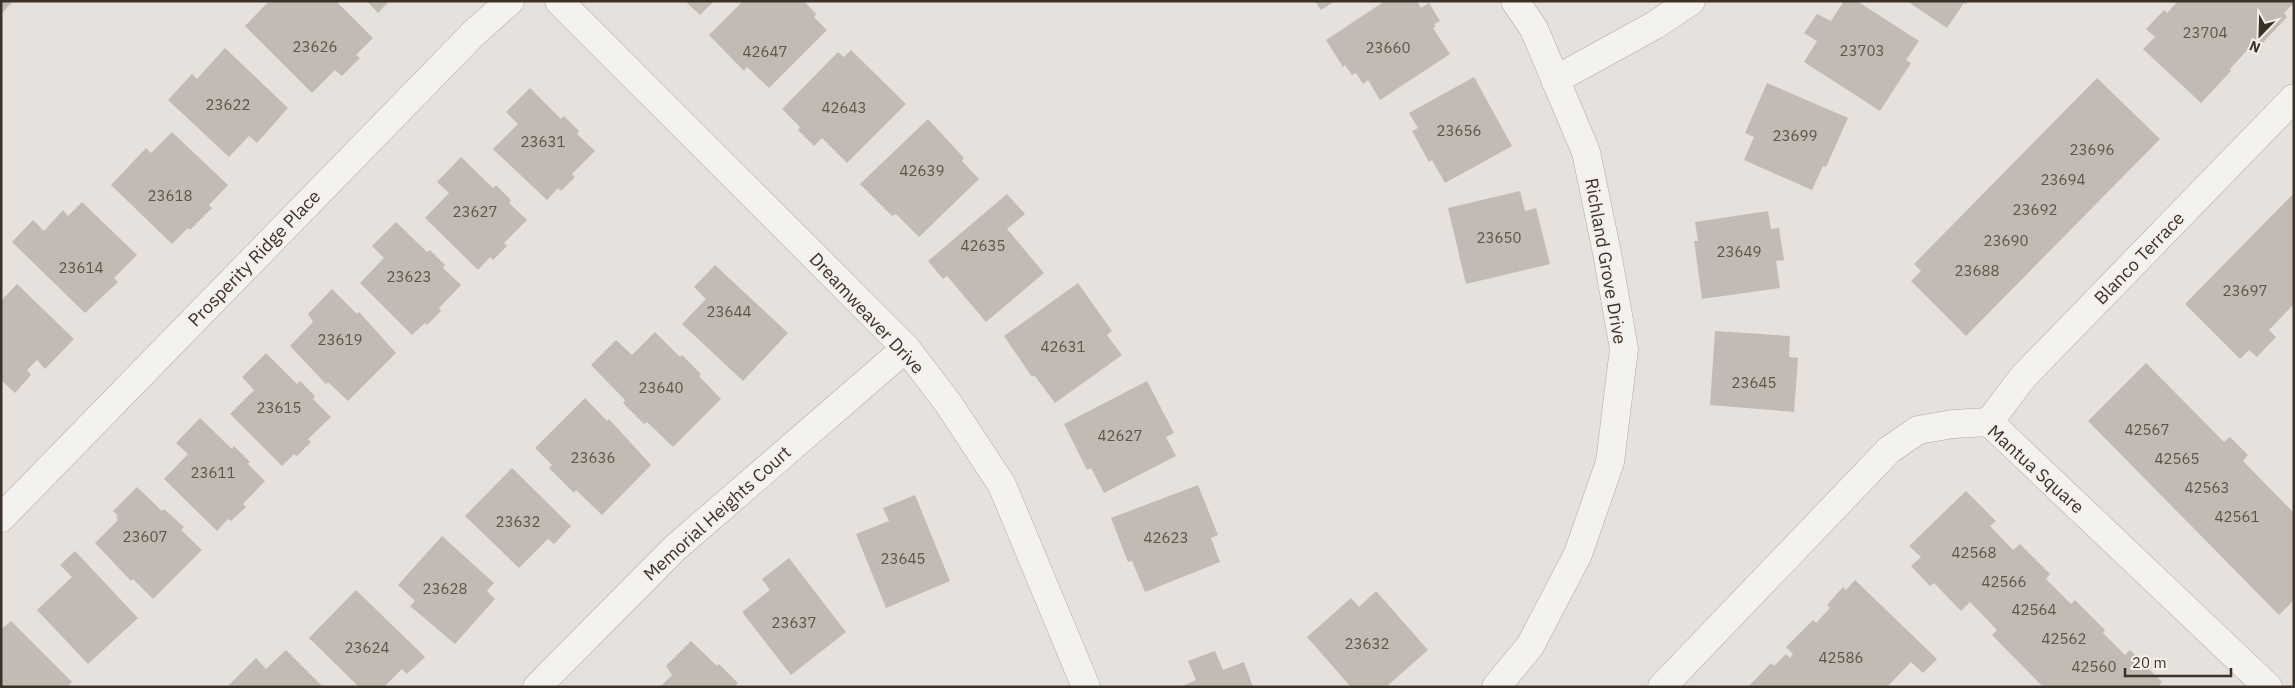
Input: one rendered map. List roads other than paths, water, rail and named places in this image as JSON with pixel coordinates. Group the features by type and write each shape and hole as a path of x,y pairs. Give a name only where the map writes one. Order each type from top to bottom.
{"street":[{"name":"Prosperity Ridge Place","path":"1,518 474,33 510,1"},
{"name":"Dreamweaver Drive","path":"559,1 906,348 948,403 1002,485 1086,687"},
{"name":"Richland Grove Drive","path":"1496,687 1530,646 1578,554 1610,462 1624,349 1586,152 1534,29 1515,1"},
{"path":"1555,80 1655,24 1691,1"},
{"name":"Blanco Terrace","path":"1989,422 2023,377 2294,98"},
{"name":"Memorial Heights Court","path":"537,687 675,548 906,348"},
{"name":"Mantua Square","path":"1662,687 1889,450 1918,430 1954,424 1989,422 2268,687"}]}
